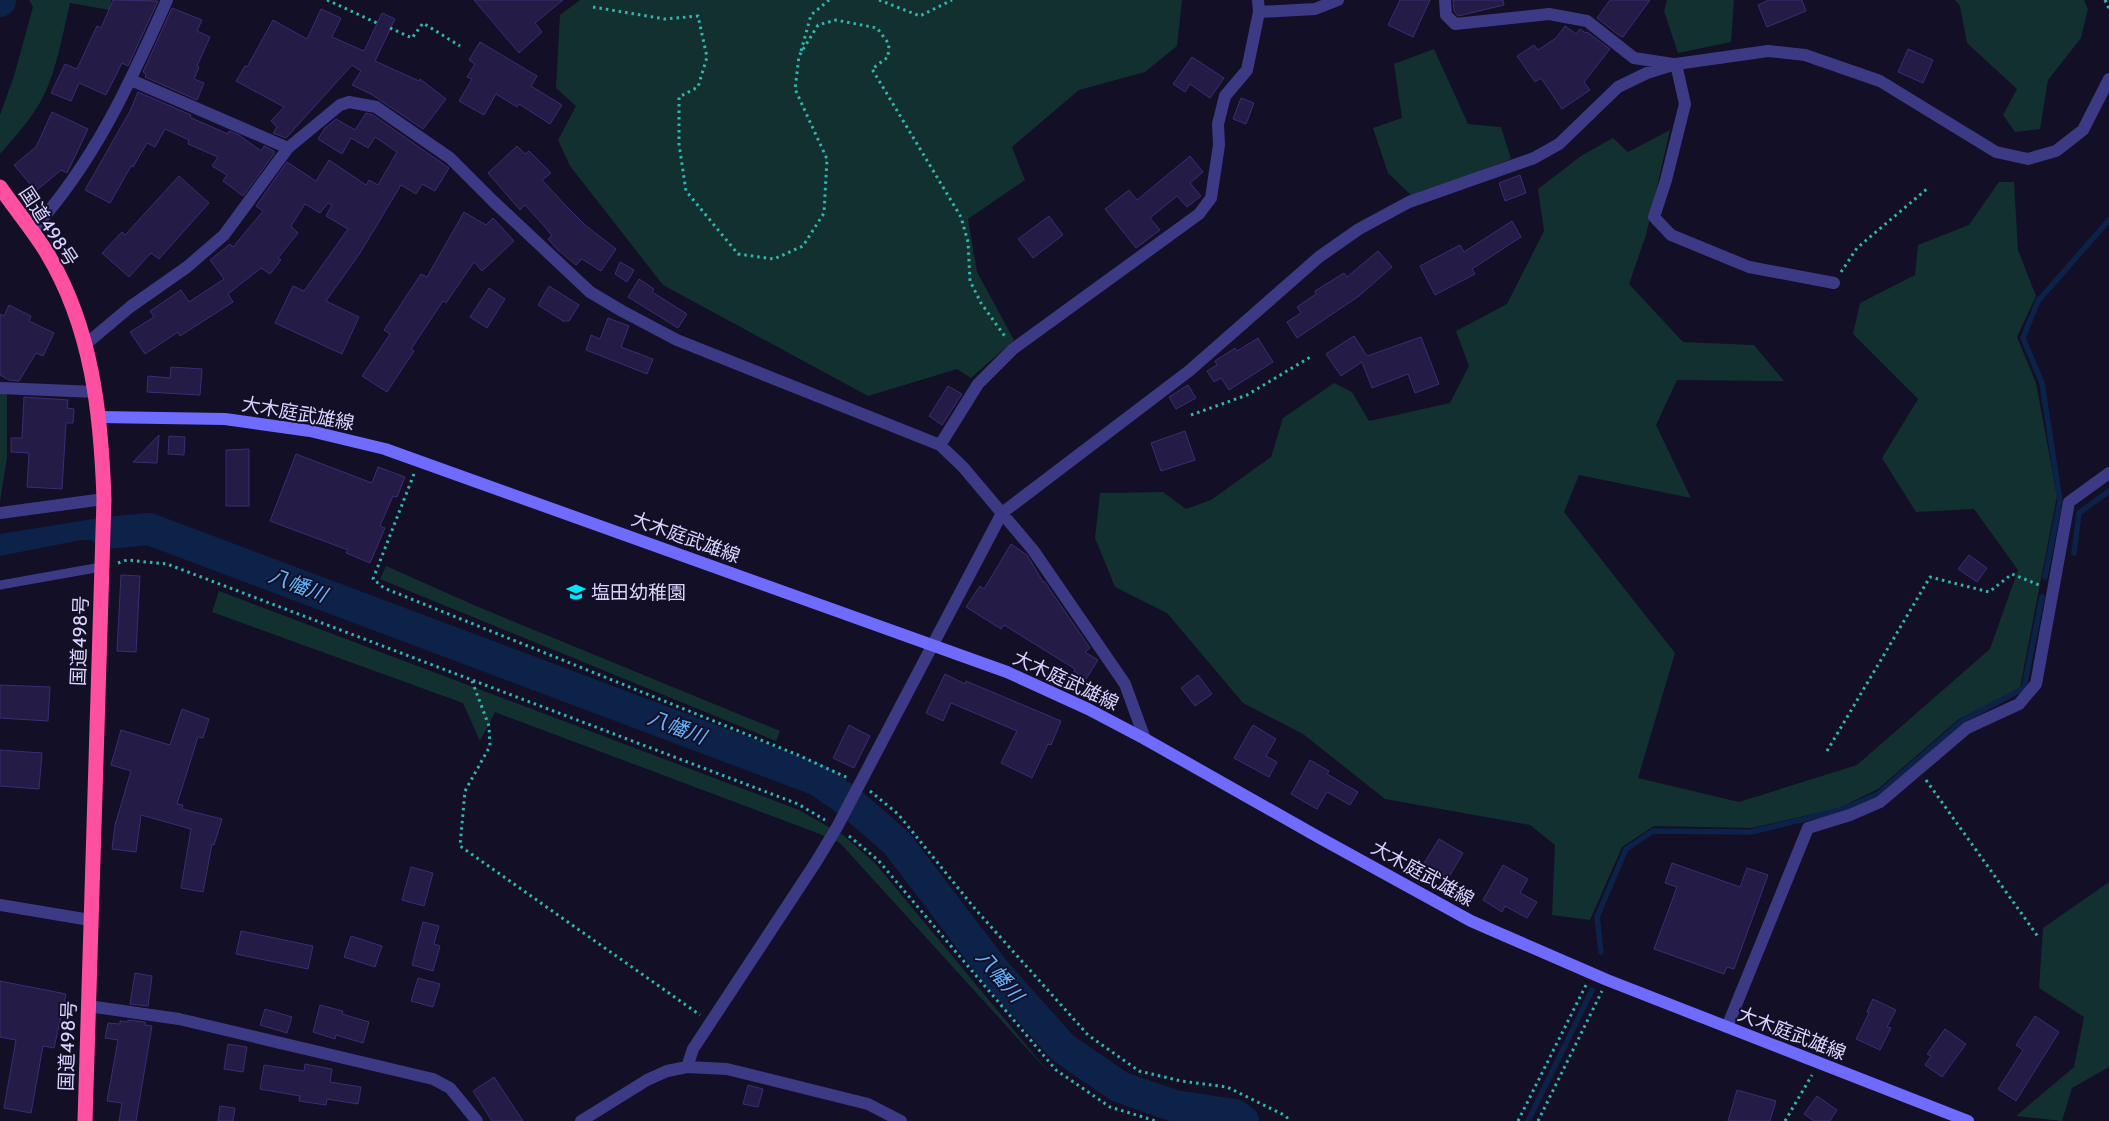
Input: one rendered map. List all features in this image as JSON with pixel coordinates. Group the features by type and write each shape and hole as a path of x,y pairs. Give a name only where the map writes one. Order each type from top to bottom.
{"highway":[{"name":"国道498号","path":"3,191 48,254 70,297 86,344 100,417 104,499 85,1121"}],"main road":[{"name":"大木庭武雄線","path":"100,417 235,420 310,430 385,449 1007,672 1088,709 1144,739 1471,921 1607,980 1968,1121"}],"street":[{"path":"32,230 52,209 78,172 131,80 167,0"},
{"path":"940,445 978,384 1013,349 1199,214 1210,198 1219,145 1218,124 1225,96 1247,70 1259,6 1315,9 1338,0"},
{"path":"1445,0 1446,15 1455,24 1549,14 1587,21 1634,58 1676,64"},
{"path":"687,1067 693,1049 837,827 1002,513 1189,371 1319,257 1359,229 1409,202 1534,158 1559,144 1618,87 1647,73 1676,64 1768,51 1805,55 1880,81 1996,152 2028,159 2056,151 2083,130 2109,79"},
{"path":"1676,64 1685,104 1666,180 1654,217 1671,236 1749,267 1834,283"},
{"path":"131,80 288,148"},
{"path":"86,344 130,307 188,267 224,235 288,148 340,105 349,102 376,107 450,158 492,202 590,292 677,340 940,445 963,467 1033,550 1125,684 1144,739"},
{"path":"0,388 96,392"},
{"path":"1727,1027 1808,828 1850,815 1880,802 1967,728 2019,704 2036,684 2069,502 2109,473"},
{"path":"0,513 104,499"},
{"path":"0,905 90,920"},
{"path":"88,1006 179,1019 433,1079 450,1088 477,1121"},
{"path":"581,1121 647,1080 667,1071 687,1067 727,1069 868,1104 901,1121"}],"lane":[{"path":"0,585 101,568"}],"path":[{"path":"327,0 377,23"},
{"path":"593,7 665,19 698,16 708,57 698,87 678,97 678,144 686,191 738,254 774,259 804,246 824,213 826,159 795,89 799,56 811,16 829,0"},
{"path":"879,0 920,16 952,0"},
{"path":"2105,0 2109,9"},
{"path":"799,56 818,25 836,20 877,28 889,44 888,57 872,68 961,217 968,242 970,281 981,303 1013,349"},
{"path":"390,28 412,38 423,23 460,46"},
{"path":"1834,283 1857,248 1928,188"},
{"path":"1192,415 1247,395 1312,356"},
{"path":"418,461 373,578 384,588 798,755 859,782 898,814 976,910 1088,1035 1140,1071 1181,1082 1227,1087 1284,1115 1291,1121"},
{"path":"101,568 127,560 167,564 798,804 837,827 878,860 1056,1070 1110,1107 1156,1121"},
{"path":"1827,751 1930,577 1989,592 2012,574 2054,592"},
{"path":"472,680 489,726 490,746 465,791 460,846 711,1023"},
{"path":"1919,770 2039,938"},
{"path":"1518,1121 1592,973"},
{"path":"1538,1121 1607,980"},
{"path":"1785,1121 1818,1063"}],"green space":[{"path":"29,0 111,0 110,10 70,3 59,52 47,89 28,121 0,154 0,115 14,76 33,7"},
{"path":"580,0 1182,0 1177,46 1145,72 1079,90 1012,147 1025,180 968,219 977,272 1014,340 971,378 957,369 868,396 663,285 570,166 558,140 576,106 556,88 560,15"},
{"path":"1667,0 1734,0 1731,42 1678,53 1664,11"},
{"path":"1955,0 2084,0 2088,9 2081,38 2048,80 2040,129 2015,132 2003,115 2017,89 1967,43 1960,6"},
{"path":"1434,49 1468,124 1501,127 1511,159 1413,197 1388,173 1373,128 1402,118 1394,64"},
{"path":"1670,130 1646,235 1629,284 1683,342 1754,345 1784,381 1677,380 1656,425 1691,498 1579,475 1564,512 1675,653 1638,778 1739,802 1857,765 1990,649 2018,570 1974,509 1916,512 1882,458 1918,399 1853,334 1860,303 1915,275 1918,245 1969,225 1999,182 2014,182 2018,250 2036,296 2017,337 2036,383 2057,496 2020,688 1959,719 1878,789 1839,808 1752,828 1654,826 1622,847 1590,920 1552,915 1555,845 1530,825 1385,799 1303,734 1243,703 1167,613 1115,587 1095,538 1100,493 1163,492 1186,509 1211,500 1271,457 1283,418 1334,383 1352,392 1369,421 1450,403 1469,366 1456,331 1507,304 1544,231 1538,189 1581,156 1613,138 1628,152"},
{"path":"0,392 7,392 7,457 0,502"},
{"path":"386,566 476,606 780,731 776,741 380,579"},
{"path":"219,591 799,810 843,835 875,863 1052,1076 840,843 495,712 480,741 463,703 212,612"},
{"path":"2109,882 2109,1067 2072,1088 2062,1121 2016,1116 2074,1067 2084,1017 2039,988 2043,928"}],"water":[{"path":"93,519 153,525 149,542 81,540 0,556 0,534"}],"building":[{"path":"113,0 158,1 128,66 122,63 106,95 79,83 71,101 51,93 65,64 77,69 97,26 101,28"},
{"path":"474,0 563,0 535,23 542,32 519,53"},
{"path":"1400,0 1430,0 1413,37 1388,25"},
{"path":"1453,0 1503,0 1504,5 1458,16 1454,11"},
{"path":"1610,0 1650,0 1623,37 1597,18"},
{"path":"1769,0 1802,0 1806,11 1767,27 1758,5"},
{"path":"172,8 202,20 197,31 210,37 197,66 199,67 194,79 204,83 197,100 145,77 146,74 143,72"},
{"path":"321,9 341,18 332,37 364,51 382,13 395,19 375,61 419,81 420,79 446,99 423,129 371,94 352,85 361,71 352,65 286,138 273,133 277,127 271,121 284,107 236,81 245,66 247,67 273,20 307,39"},
{"path":"1565,26 1576,34 1580,29 1587,32 1610,49 1584,82 1590,90 1562,109 1541,78 1535,82 1517,56 1534,45 1538,50 1556,38"},
{"path":"480,42 537,76 531,86 562,105 550,124 519,104 517,107 496,94 484,115 459,101 472,79 467,77 475,64 469,60"},
{"path":"1908,49 1933,60 1923,83 1898,72"},
{"path":"1192,57 1224,78 1210,98 1190,84 1185,92 1173,84"},
{"path":"138,92 191,115 190,117 228,134 229,131 239,135 261,151 264,146 274,151 274,154 243,196 223,181 227,175 212,166 218,157 188,144 189,140 165,129 155,147 147,143 133,167 131,166 110,203 85,190 130,111"},
{"path":"1241,98 1254,103 1246,124 1233,119"},
{"path":"52,112 88,129 67,173 61,170 36,191 14,165 36,147"},
{"path":"366,113 373,115 449,168 435,191 422,184 416,194 401,185 360,253 326,301 359,317 342,354 275,323 293,286 304,291 348,229 326,216 332,205 328,203 320,213 305,204 291,226 298,233 278,258 281,260 270,274 261,268 228,294 233,302 180,336 178,332 145,354 130,332 154,317 150,311 181,290 189,302 224,279 210,260 230,244 233,247 263,211 256,206 287,162 316,181 329,160 366,185 369,180 378,185 397,152 375,137 368,148 351,138 342,154 318,139 325,128 336,119 355,130"},
{"path":"517,146 525,154 529,151 551,173 542,180 568,208 585,225 616,249 601,271 582,259 576,265 558,250 548,239 552,236 546,228 525,205 520,210 488,173"},
{"path":"1190,156 1203,172 1190,183 1201,196 1187,207 1177,196 1150,218 1160,230 1136,248 1105,209 1129,190 1137,200"},
{"path":"1520,175 1526,193 1505,201 1499,183"},
{"path":"179,176 209,203 159,259 151,253 129,277 102,253 122,232 125,235"},
{"path":"464,212 486,225 493,218 514,241 482,271 474,262 446,303 443,301 411,349 414,351 387,392 362,376 390,334 384,330 421,274 427,277"},
{"path":"1049,216 1063,235 1033,258 1018,239"},
{"path":"1512,221 1521,237 1472,269 1475,274 1435,295 1420,266 1460,245 1464,252"},
{"path":"1378,251 1392,267 1359,296 1297,338 1287,322 1301,313 1297,307 1316,294 1315,291 1344,273 1347,277"},
{"path":"620,262 634,270 627,282 615,274"},
{"path":"639,279 654,289 652,292 687,314 678,328 628,297"},
{"path":"549,286 579,305 569,321 563,321 538,305"},
{"path":"489,288 505,299 487,328 470,317"},
{"path":"9,305 31,316 29,321 54,333 43,356 36,353 19,381 9,380 0,375 0,314 4,316"},
{"path":"608,318 629,326 621,347 653,359 647,374 586,350 591,335 600,339"},
{"path":"1354,336 1367,356 1421,337 1439,384 1415,393 1408,374 1372,388 1362,362 1341,376 1326,354"},
{"path":"1258,338 1273,362 1229,390 1221,378 1214,382 1207,371 1217,365 1215,361 1235,348 1237,351"},
{"path":"171,367 202,369 200,395 147,392 148,376 170,378"},
{"path":"1188,385 1196,398 1176,409 1169,397"},
{"path":"948,386 962,394 942,425 929,416"},
{"path":"24,397 68,400 67,408 74,409 73,423 66,423 62,489 27,487 29,453 11,452 11,438 22,438"},
{"path":"1185,431 1195,460 1161,471 1151,443"},
{"path":"159,435 157,463 133,462"},
{"path":"169,436 185,437 184,455 168,454"},
{"path":"249,449 249,506 226,506 226,450"},
{"path":"296,454 372,483 378,467 405,477 397,497 393,496 380,526 385,528 370,563 346,553 348,550 270,521"},
{"path":"1011,544 1027,555 1043,582 1090,648 1085,652 1098,660 1086,679 1074,671 1075,669 1004,625 1001,629 966,607 980,586 984,589"},
{"path":"1969,555 1987,568 1977,582 1958,569"},
{"path":"121,575 140,576 136,652 117,651"},
{"path":"945,674 965,684 966,681 1061,721 1051,745 1048,744 1032,778 1001,763 1017,731 951,703 943,721 926,713"},
{"path":"1198,675 1212,694 1195,706 1181,688"},
{"path":"0,685 50,687 48,721 0,718"},
{"path":"182,709 209,719 203,738 198,737 177,804 183,805 182,809 222,819 214,845 212,844 203,892 181,888 191,829 141,815 136,852 112,849 115,825 131,771 111,765 121,730 170,745"},
{"path":"849,725 870,736 854,768 833,758"},
{"path":"1253,725 1276,739 1266,756 1277,762 1269,777 1234,758"},
{"path":"0,750 42,753 39,789 0,786"},
{"path":"1310,760 1329,771 1327,774 1358,792 1350,805 1327,792 1317,809 1291,794"},
{"path":"1439,839 1463,853 1446,882 1421,868"},
{"path":"1672,863 1740,887 1747,868 1768,875 1734,969 1727,967 1724,974 1654,949 1677,887 1665,883"},
{"path":"1503,865 1528,879 1520,893 1537,902 1527,918 1505,906 1502,912 1483,900"},
{"path":"411,867 433,873 424,906 402,900"},
{"path":"423,922 439,926 434,944 440,946 433,971 412,965"},
{"path":"241,931 313,946 308,969 236,954"},
{"path":"351,936 382,946 375,967 344,957"},
{"path":"135,973 152,976 148,1006 130,1004"},
{"path":"418,978 440,984 433,1007 411,1001"},
{"path":"0,981 66,994 54,1048 43,1046 31,1113 4,1108 16,1040 0,1037"},
{"path":"1873,999 1896,1010 1887,1027 1891,1028 1880,1050 1856,1039 1869,1013 1867,1012"},
{"path":"320,1005 343,1011 342,1014 369,1022 363,1043 336,1035 335,1039 313,1032"},
{"path":"265,1009 292,1017 287,1033 260,1025"},
{"path":"2035,1016 2059,1032 2016,1101 1998,1089 2023,1050 2016,1045"},
{"path":"128,1020 145,1022 145,1025 152,1026 136,1121 119,1121 122,1103 107,1101 118,1040 105,1038 108,1023 120,1024 120,1021 128,1022"},
{"path":"1945,1029 1966,1044 1942,1077 1925,1065 1931,1056 1927,1054"},
{"path":"228,1044 247,1047 243,1072 224,1069"},
{"path":"305,1064 332,1069 330,1082 361,1087 358,1104 327,1099 326,1105 299,1101 300,1096 260,1089 264,1065 304,1071"},
{"path":"494,1077 523,1121 492,1121 473,1091"},
{"path":"748,1085 763,1089 758,1107 743,1104"},
{"path":"1737,1090 1776,1101 1770,1121 1728,1121"},
{"path":"1817,1096 1837,1110 1830,1121 1814,1121 1804,1114"},
{"path":"220,1106 235,1108 233,1121 218,1121"}],"waterway":[{"path":"2045,577 2060,501 2042,383 2023,338 2038,301 2109,220"},
{"path":"2074,553 2079,513 2109,491"},
{"name":"八幡川","path":"107,533 149,529 818,780 851,803 897,843 996,973 1063,1048 1120,1087 1175,1106 1235,1115 1243,1121"},
{"path":"1601,952 1597,917 1626,849 1653,831 1751,832 1841,810 1878,794 1962,721 2024,688 2042,597"},
{"path":"1528,1121 1592,990"}],"place":[{"name":"塩田幼稚園","path":"576,592"}]}
